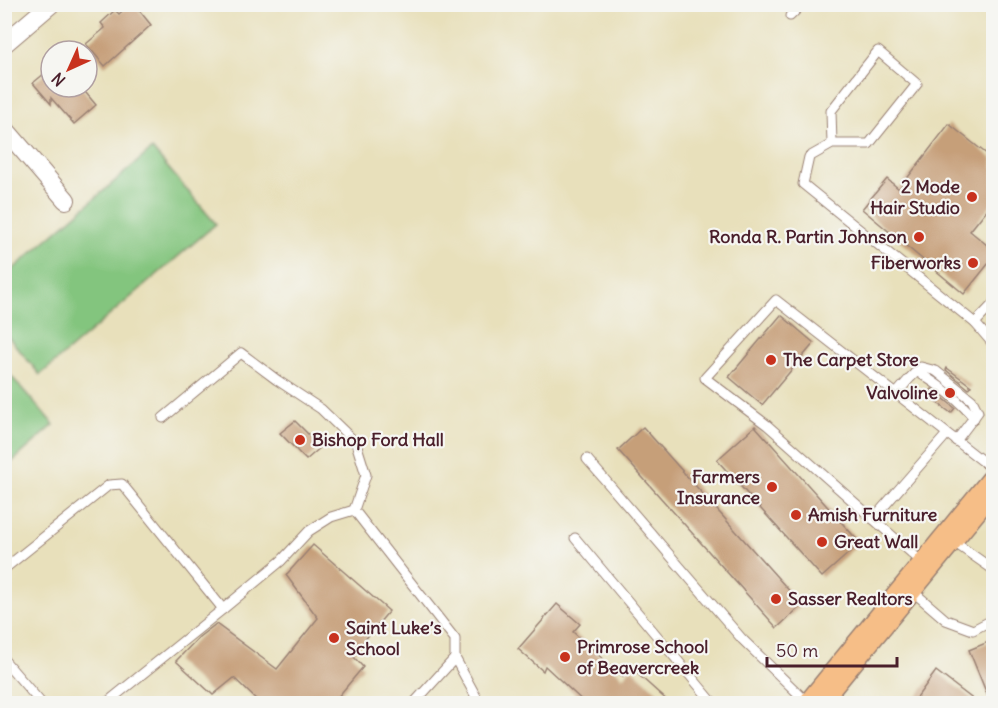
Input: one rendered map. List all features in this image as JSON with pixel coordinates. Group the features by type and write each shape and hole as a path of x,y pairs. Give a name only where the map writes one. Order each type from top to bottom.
{"main road":[{"path":"811,704 993,483"}],"street":[{"path":"4,44 51,4"},
{"path":"4,128 66,200"}],"lane":[{"path":"790,16 802,4"},
{"path":"832,144 831,111 878,51 917,84 869,144 832,144 809,157 803,184 975,323 993,345"},
{"path":"926,566 767,425 705,378 776,300 993,470"},
{"path":"975,323 993,303"},
{"path":"163,418 241,353 321,409 357,443 366,475 354,510"},
{"path":"896,394 921,367 936,371 972,400 978,412 956,441"},
{"path":"873,519 947,434"},
{"path":"587,459 742,639 811,704"},
{"path":"4,569 108,485 122,484 223,609"},
{"path":"105,704 280,561 309,531 331,518 354,510"},
{"path":"354,510 455,639 455,658 480,704"},
{"path":"575,538 714,704"},
{"path":"949,538 993,570"},
{"path":"908,588 946,620 973,630 993,619"},
{"path":"413,704 455,658"},
{"path":"4,660 42,704"}],"green space":[{"path":"152,149 216,224 40,375 5,333 5,276"},
{"path":"4,368 54,425 5,468 4,468"}],"building":[{"path":"130,4 134,4 151,25 105,66 99,59 99,39 92,39 105,28 101,23 115,10 119,14"},
{"path":"39,78 39,90 33,83"},
{"path":"52,99 91,99 96,105 74,124"},
{"path":"949,124 993,159 993,202 970,231 993,250 993,258 964,294 862,209 887,179 899,189"},
{"path":"781,315 814,343 762,405 729,377"},
{"path":"947,368 971,386 969,389 946,370"},
{"path":"932,389 955,408 951,413 927,395"},
{"name":"Bishop Ford Hall","path":"295,421 321,447 306,460 280,433"},
{"path":"755,426 860,543 822,577 717,460"},
{"path":"643,427 802,605 777,628 618,450"},
{"name":"Saint Luke’s School","path":"313,545 389,611 352,655 363,667 332,704 261,704 234,678 213,695 176,661 199,637 216,624 277,669 318,618 286,575"},
{"name":"Primrose School of Beavercreek","path":"557,604 580,624 573,632 623,677 631,668 671,704 586,704 545,666 543,671 518,649"},
{"path":"993,640 993,704 991,704 969,650"},
{"path":"936,671 979,704 912,704"}],"place":[{"name":"2 Mode Hair Studio","path":"972,197"},
{"name":"Ronda R. Partin Johnson","path":"919,237"},
{"name":"Fiberworks","path":"973,263"},
{"name":"The Carpet Store","path":"771,360"},
{"name":"Valvoline","path":"950,393"},
{"name":"Bishop Ford Hall","path":"300,440"},
{"name":"Farmers Insurance","path":"772,487"},
{"name":"Amish Furniture","path":"796,515"},
{"name":"Great Wall","path":"822,542"},
{"name":"Sasser Realtors","path":"776,599"},
{"name":"Saint Luke’s School","path":"334,638"},
{"name":"Primrose School of Beavercreek","path":"565,657"}]}
